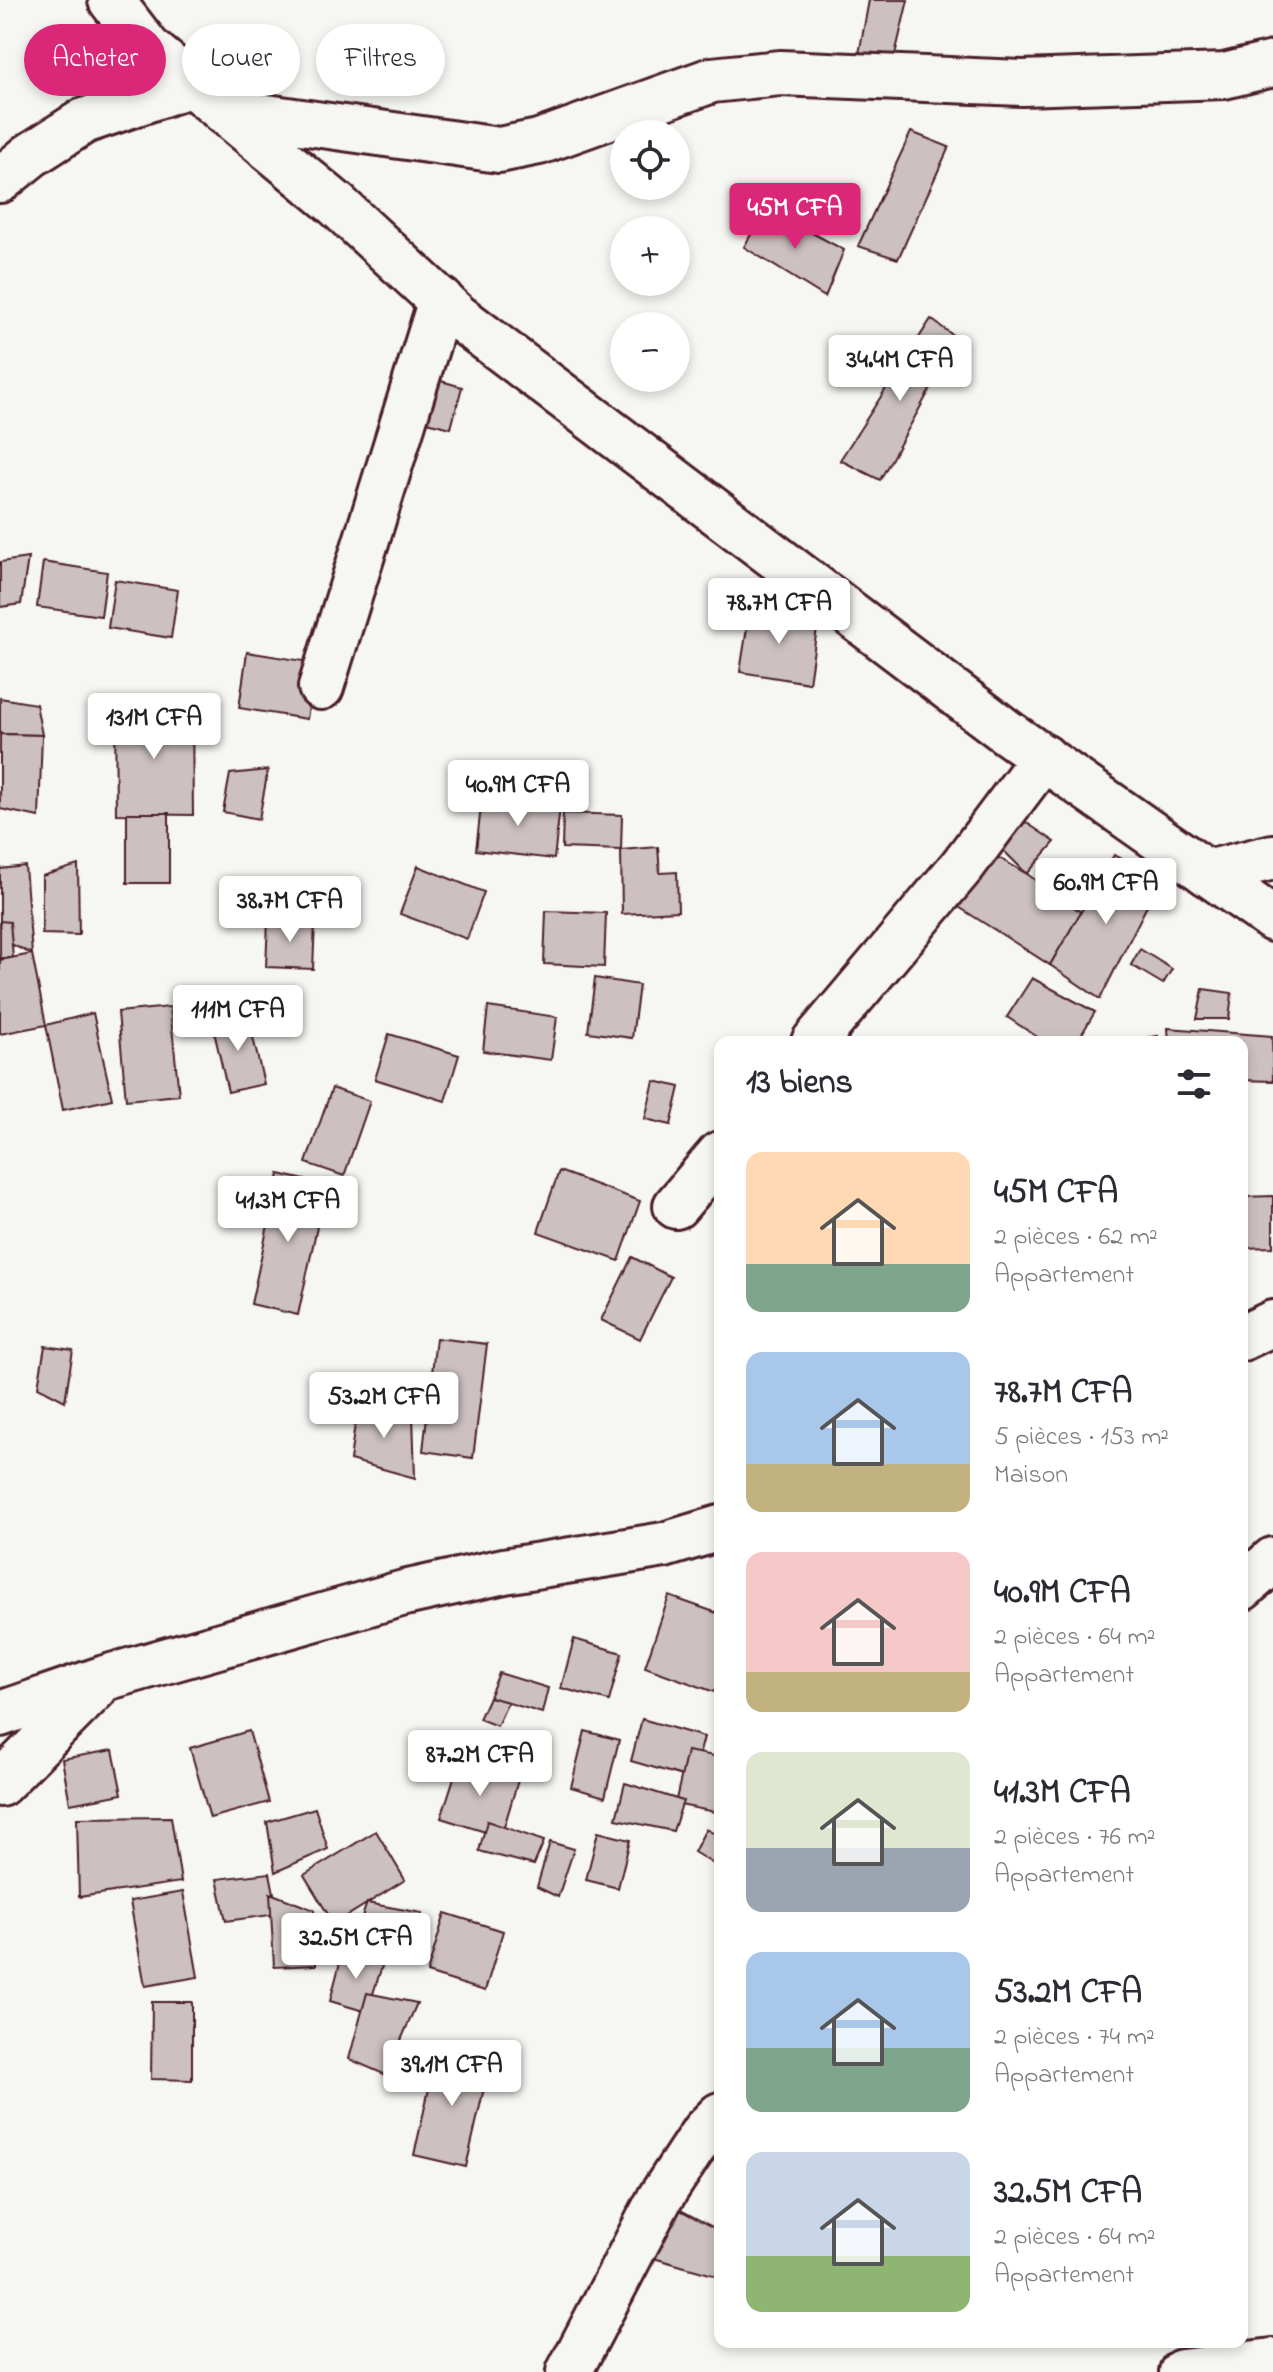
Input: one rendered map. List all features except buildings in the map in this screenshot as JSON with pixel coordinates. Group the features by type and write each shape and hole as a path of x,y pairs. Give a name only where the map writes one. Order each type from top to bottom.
{"street":[{"path":"111,0 148,48 336,204 457,316 1044,757 1273,919"},
{"path":"0,180 31,155 84,121 208,98 499,150 539,142 712,80 780,73 1022,83 1224,76 1273,64"},
{"path":"321,687 441,300"},
{"path":"819,1036 963,865 1044,757"},
{"path":"1207,873 1273,857"},
{"path":"676,1206 714,1161"},
{"path":"1248,1335 1273,1323"},
{"path":"0,1714 105,1678 404,1593 504,1571 664,1545 714,1530"},
{"path":"1248,1583 1273,1560"},
{"path":"0,1784 105,1678"},
{"path":"569,2372 660,2198 704,2131 714,2121"},
{"path":"1182,2372 1273,2361"}]}
